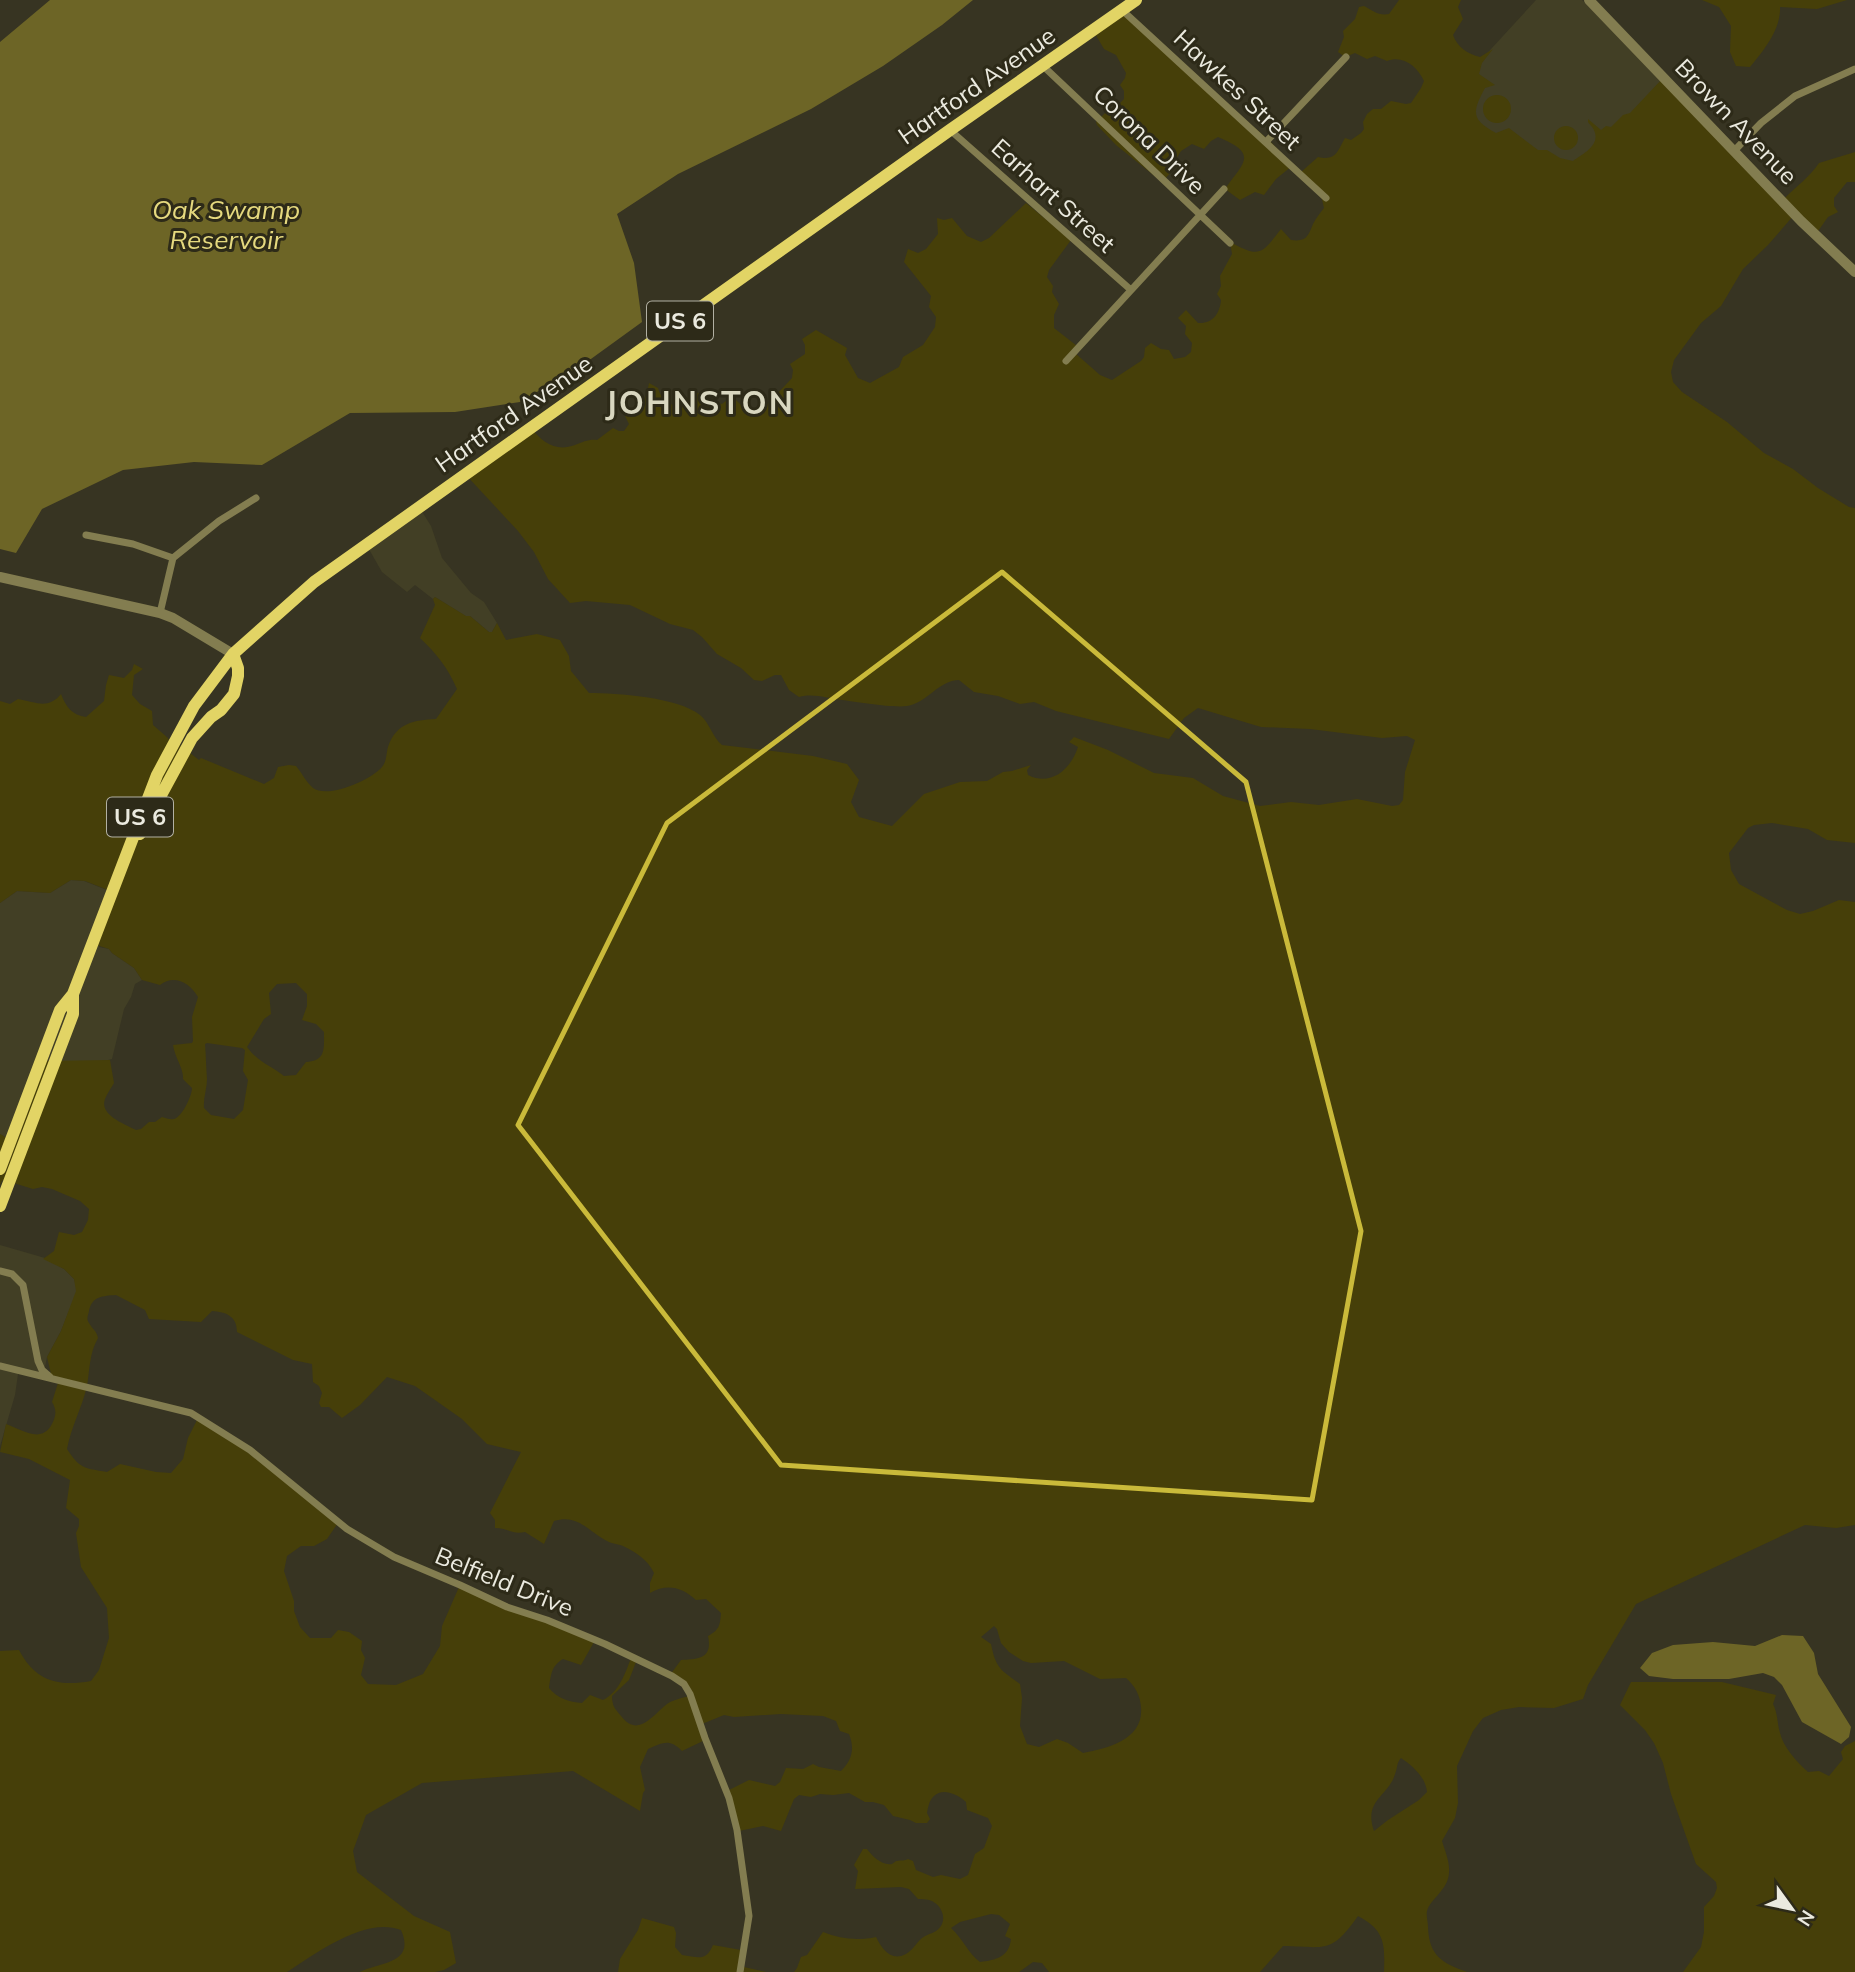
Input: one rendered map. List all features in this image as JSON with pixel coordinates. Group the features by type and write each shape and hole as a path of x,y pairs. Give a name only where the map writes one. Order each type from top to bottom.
{"highway":[{"name":"Hartford Avenue","path":"0,1169 60,1010 73,994 157,775 194,706 233,654 314,582 1136,0"},
{"path":"121,867 192,738 234,694 238,668 233,654"},
{"name":"Hartford Avenue","path":"0,1206 73,1014 73,994"}],"street":[{"name":"Brown Avenue","path":"1589,0 1801,221 1855,272"},
{"name":"Hawkes Street","path":"1122,10 1326,198"},
{"path":"1266,142 1346,57"},
{"name":"Corona Drive","path":"1042,65 1230,243"},
{"path":"1735,150 1761,123 1795,96 1855,69"},
{"name":"Earhart Street","path":"950,130 1130,290"},
{"path":"1066,361 1224,189"},
{"path":"160,613 173,558 219,521 256,498"},
{"path":"86,535 133,544 173,558"},
{"path":"0,577 160,613 233,654"},
{"path":"0,1271 12,1274 23,1285 38,1361 42,1370 52,1378"},
{"name":"Belfield Drive","path":"0,1366 191,1413 250,1450 347,1529 394,1558 507,1607 605,1644 684,1684 729,1798 737,1830 749,1916 740,1972"}],"highlighted area":[{"path":"1002,572 1246,782 1361,1231 1312,1500 781,1465 518,1125 667,823"}],"shaded area":[{"path":"1399,0 1461,0 1458,7 1463,19 1453,35 1457,43 1467,52 1480,57 1493,49 1482,63 1479,74 1495,85 1485,88 1481,96 1476,109 1478,119 1496,133 1509,128 1538,150 1547,150 1560,158 1573,161 1595,142 1595,133 1588,119 1601,130 1606,126 1611,127 1623,115 1630,113 1663,78 1783,200 1819,163 1855,152 1855,182 1847,182 1834,198 1834,206 1838,212 1828,217 1816,234 1794,215 1743,269 1721,306 1701,323 1674,360 1671,372 1673,382 1682,392 1727,422 1764,453 1849,507 1855,508 1855,843 1827,840 1808,829 1772,823 1748,828 1729,853 1731,870 1739,884 1787,910 1800,914 1839,900 1855,902 1855,1525 1836,1528 1805,1525 1636,1604 1588,1685 1583,1699 1554,1708 1519,1707 1501,1710 1483,1718 1473,1731 1457,1766 1458,1803 1455,1818 1442,1841 1449,1865 1448,1879 1427,1913 1429,1937 1434,1952 1450,1965 1467,1972 1384,1972 1383,1946 1378,1932 1358,1916 1341,1937 1327,1946 1283,1946 1260,1972 1049,1972 1042,1963 1033,1962 1019,1972 794,1972 801,1957 807,1955 823,1932 849,1939 876,1937 884,1950 891,1955 901,1956 941,1926 943,1914 939,1907 929,1900 918,1899 909,1889 855,1889 858,1871 854,1865 863,1849 867,1849 881,1862 892,1864 908,1859 913,1861 916,1870 933,1877 941,1875 960,1879 968,1875 975,1854 984,1848 992,1826 988,1818 967,1810 966,1802 951,1793 942,1792 934,1796 927,1813 930,1819 927,1823 916,1823 893,1816 884,1805 865,1802 849,1793 811,1797 799,1795 794,1799 781,1831 763,1826 739,1831 727,1791 749,1780 775,1786 780,1782 786,1768 803,1769 813,1764 841,1771 850,1758 852,1745 849,1734 840,1731 836,1721 823,1716 781,1714 734,1717 724,1715 702,1724 705,1740 682,1751 669,1743 648,1749 640,1767 645,1790 640,1811 573,1771 422,1783 366,1815 353,1851 357,1872 414,1916 450,1932 456,1963 444,1970 360,1972 394,1960 404,1950 401,1930 387,1927 357,1932 312,1955 287,1972 0,1972 0,1651 19,1650 32,1669 40,1675 58,1682 79,1683 91,1681 99,1670 109,1638 107,1608 81,1567 76,1533 79,1519 66,1508 70,1480 29,1459 0,1452 6,1424 37,1434 48,1430 52,1424 55,1410 52,1402 58,1383 52,1378 47,1357 61,1331 76,1291 74,1279 64,1269 43,1259 54,1251 59,1232 74,1235 82,1232 88,1220 89,1209 80,1201 52,1189 33,1189 4,1180 0,1185 0,1134 14,1142 46,1061 110,1060 114,1083 104,1105 114,1118 136,1130 162,1117 177,1117 186,1106 192,1088 183,1079 173,1045 192,1043 192,1017 198,997 186,984 176,980 160,985 142,980 134,968 109,949 90,943 108,890 85,881 71,880 50,893 17,891 0,903 0,701 10,704 18,699 46,703 61,694 70,710 86,717 104,701 109,675 124,678 134,664 143,669 134,675 132,695 152,711 153,725 170,743 180,745 199,760 201,758 264,784 274,778 278,767 289,765 296,766 313,788 320,791 339,790 376,772 384,765 391,739 396,733 407,724 436,719 457,689 441,661 420,638 435,605 435,597 470,616 489,632 492,632 497,623 506,640 537,634 560,640 569,656 571,671 589,693 646,697 690,709 703,718 722,745 813,756 847,764 859,780 851,802 859,817 892,826 924,794 960,782 987,781 1003,772 1031,765 1027,770 1028,775 1036,778 1045,779 1059,774 1075,755 1078,747 1069,742 1074,737 1154,773 1193,778 1223,796 1260,806 1291,802 1319,805 1357,799 1399,805 1403,800 1405,772 1415,740 1407,736 1382,738 1310,729 1261,727 1198,708 1184,718 1169,739 1056,711 1034,702 1020,704 998,696 974,692 959,680 945,684 921,701 907,706 875,705 815,696 799,697 789,690 781,675 762,681 754,680 741,668 717,654 693,630 670,624 630,605 586,601 570,603 548,579 534,552 518,531 466,475 531,428 545,442 556,447 597,440 613,428 624,431 629,424 625,416 642,403 649,383 658,388 665,401 679,406 694,392 722,404 732,396 746,410 763,409 792,378 793,370 790,364 805,354 802,339 816,330 847,348 845,355 858,378 870,383 899,367 903,357 923,345 935,327 936,317 929,307 931,296 904,262 908,249 918,253 926,249 938,234 937,218 952,218 967,236 981,242 989,238 1026,203 1071,240 1049,270 1047,277 1059,304 1054,315 1054,328 1077,346 1075,353 1100,375 1112,380 1141,361 1145,348 1151,343 1169,350 1174,359 1185,357 1191,352 1192,343 1185,334 1186,326 1178,318 1186,310 1198,323 1203,323 1212,320 1217,313 1221,300 1217,294 1221,286 1220,276 1232,254 1230,242 1254,252 1264,249 1281,229 1291,240 1306,237 1324,208 1321,195 1301,172 1318,157 1329,158 1335,154 1345,138 1351,140 1361,133 1367,114 1373,109 1381,109 1391,101 1411,103 1421,88 1424,81 1409,63 1399,59 1387,61 1375,56 1367,59 1355,53 1345,57 1338,52 1344,37 1343,31 1355,19 1359,7 1364,6 1379,14 1389,14","holes":["296,983 307,994 307,1006 302,1020 316,1024 324,1032 323,1053 317,1059 306,1062 296,1075 284,1076 260,1060 247,1047 264,1019 271,1014 269,993 277,984","205,1044 245,1050 243,1071 248,1080 243,1110 234,1119 211,1115 204,1108 207,1079","116,1295 145,1310 149,1319 201,1322 212,1311 226,1314 235,1322 237,1332 293,1360 312,1364 313,1382 319,1386 322,1393 319,1403 321,1407 329,1407 342,1418 360,1405 387,1377 415,1386 462,1419 487,1444 521,1452 490,1513 495,1520 495,1528 525,1532 544,1544 554,1521 563,1519 577,1522 609,1542 638,1554 654,1573 650,1593 668,1587 680,1589 696,1600 706,1599 721,1613 718,1627 708,1636 706,1653 698,1658 681,1660 670,1675 688,1691 689,1696 667,1704 645,1723 633,1725 627,1722 614,1707 612,1696 629,1680 636,1662 631,1658 624,1676 609,1697 603,1700 590,1695 582,1703 564,1699 549,1688 554,1668 563,1659 581,1665 594,1642 459,1587 442,1626 440,1646 423,1674 396,1685 368,1684 361,1675 365,1658 361,1650 362,1641 349,1632 338,1630 331,1638 310,1638 300,1627 284,1571 287,1556 301,1546 314,1546 327,1539 338,1523 334,1519 229,1438 198,1418 188,1438 183,1459 171,1473 120,1464 107,1472 93,1470 79,1464 67,1449 85,1394 91,1356 98,1338 88,1320 90,1306 95,1300","994,1626 1001,1643 1023,1661 1064,1661 1100,1679 1126,1678 1136,1691 1141,1707 1137,1727 1114,1745 1083,1753 1057,1739 1039,1747 1027,1744 1020,1726 1020,1684 1000,1668 991,1644 981,1637","1401,1758 1414,1769 1424,1782 1427,1792 1374,1831 1371,1821 1374,1805 1392,1781","991,1914 999,1915 1010,1924 1005,1936 1011,1939 1010,1945 1005,1954 980,1962 951,1928 960,1922"]},
{"path":"1536,0 1582,0 1665,83 1549,200 1446,98"},
{"path":"1702,0 1847,0 1817,9 1780,7 1780,16 1774,32 1750,67 1736,66 1730,52 1731,26 1719,7"},
{"path":"1121,12 1270,141 1292,164 1264,195 1255,192 1240,200 1225,189 1244,159 1239,148 1218,137 1204,149 1192,144 1181,151 1175,168 1162,182 1116,145 1097,125 1096,122 1108,110 1124,99 1124,91 1120,85 1126,73 1116,55 1104,49 1094,32"},
{"path":"1497,95 1507,99 1511,109 1507,119 1497,123 1487,119 1483,109 1487,99"},
{"path":"1566,126 1575,129 1578,138 1575,147 1566,150 1557,147 1554,138 1557,129"},
{"path":"421,510 431,526 442,558 471,593 484,602 497,623 492,632 470,616 467,617 435,597 433,599 415,585 407,592 382,572 370,551 364,547"},
{"path":"71,880 84,881 107,890 99,947 109,949 134,968 142,980 135,984 124,1009 112,1059 14,1142 0,1134 0,903 17,891 50,893"},
{"path":"0,1245 45,1258 64,1269 74,1279 77,1291 47,1357 43,1377 18,1374 15,1395 0,1446"},
{"path":"1631,1682 1722,1682 1776,1695 1773,1704 1784,1744 1808,1772 1819,1771 1829,1776 1843,1759 1841,1752 1845,1746 1855,1741 1855,1972 1683,1972 1701,1947 1704,1907 1714,1896 1716,1882 1696,1864 1654,1743 1620,1705"},
{"path":"642,1918 674,1927 675,1947 682,1955 704,1956 713,1945 741,1950 744,1967 766,1972 618,1972 620,1959 638,1930"}],"water":[{"name":"Oak Swamp Reservoir","path":"50,0 973,0 883,66 811,109 678,174 617,214 634,263 642,322 584,364 520,402 455,412 350,413 262,465 194,462 123,470 42,509 16,553 0,549 0,42"},
{"path":"1782,1635 1803,1636 1814,1653 1818,1674 1851,1727 1849,1737 1841,1744 1802,1722 1782,1685 1774,1677 1763,1673 1729,1679 1673,1679 1649,1676 1640,1668 1652,1653 1673,1645 1713,1642 1755,1646"}],"district":[{"name":"JOHNSTON","path":"700,403"}]}
